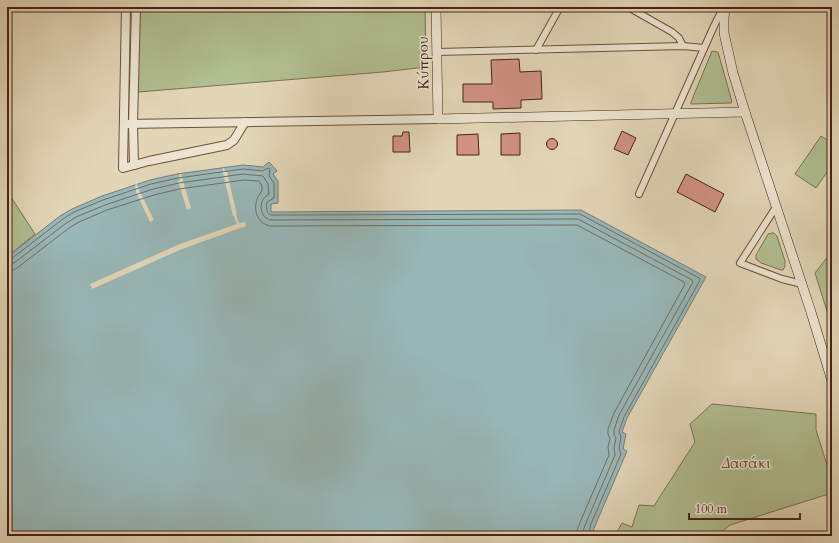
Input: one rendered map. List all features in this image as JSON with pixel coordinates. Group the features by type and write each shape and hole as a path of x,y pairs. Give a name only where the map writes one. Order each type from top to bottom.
{"main road":[{"name":"Κύπρου","path":"436,7 438,119"},
{"path":"724,7 723,24 725,40 733,73 829,364 832,381"},
{"path":"438,119 745,112"}],"street":[{"path":"126,7 123,168 156,159 227,145 234,140 245,122"},
{"path":"134,165 133,124 136,7"},
{"path":"536,50 560,7"},
{"path":"628,7 672,32 679,38 682,46"},
{"path":"639,194 714,26 724,7"},
{"path":"437,52 682,46 704,48"},
{"path":"124,124 438,119"},
{"path":"776,207 740,263 782,279 802,284"}],"green space":[{"path":"139,7 425,7 426,67 383,72 138,92"},
{"path":"712,51 718,52 732,102 691,104 691,102"},
{"path":"821,136 832,143 832,165 816,188 795,174"},
{"path":"7,191 35,234 7,257"},
{"path":"772,233 777,236 785,261 783,270 761,263 756,259 756,255 768,234"},
{"path":"832,251 832,327 815,273"},
{"name":"Δασάκι","path":"712,404 816,414 816,430 832,481 832,493 730,525 723,531 722,536 615,536 622,523 632,527 639,505 654,506 695,442 690,424"}],"water":[{"path":"269,162 277,171 273,174 278,181 278,203 271,204 271,212 581,210 706,277 627,418 622,432 626,434 623,449 627,451 591,536 7,536 7,257 60,216 102,196 150,180 177,174 243,165 263,167"}],"pier":[{"path":"223,168 225,172 227,172 239,223 245,222 246,226 182,249 92,289 90,284 180,244 237,224 233,216"},
{"path":"179,174 181,174 191,208 187,210 178,181 180,180"},
{"path":"137,184 154,220 150,222 136,192 135,185"}],"building":[{"path":"519,59 520,72 541,71 542,99 521,100 521,108 493,109 493,102 463,102 463,84 492,84 491,60"},
{"path":"622,131 636,138 628,155 614,149"},
{"path":"403,132 409,132 410,152 393,152 393,136 402,136"},
{"path":"520,133 520,155 501,155 501,134"},
{"path":"478,134 479,155 457,155 457,135"},
{"path":"552,138 556,140 558,144 556,148 552,150 548,148 546,144 548,140"},
{"path":"686,174 724,194 715,212 677,192"}]}
